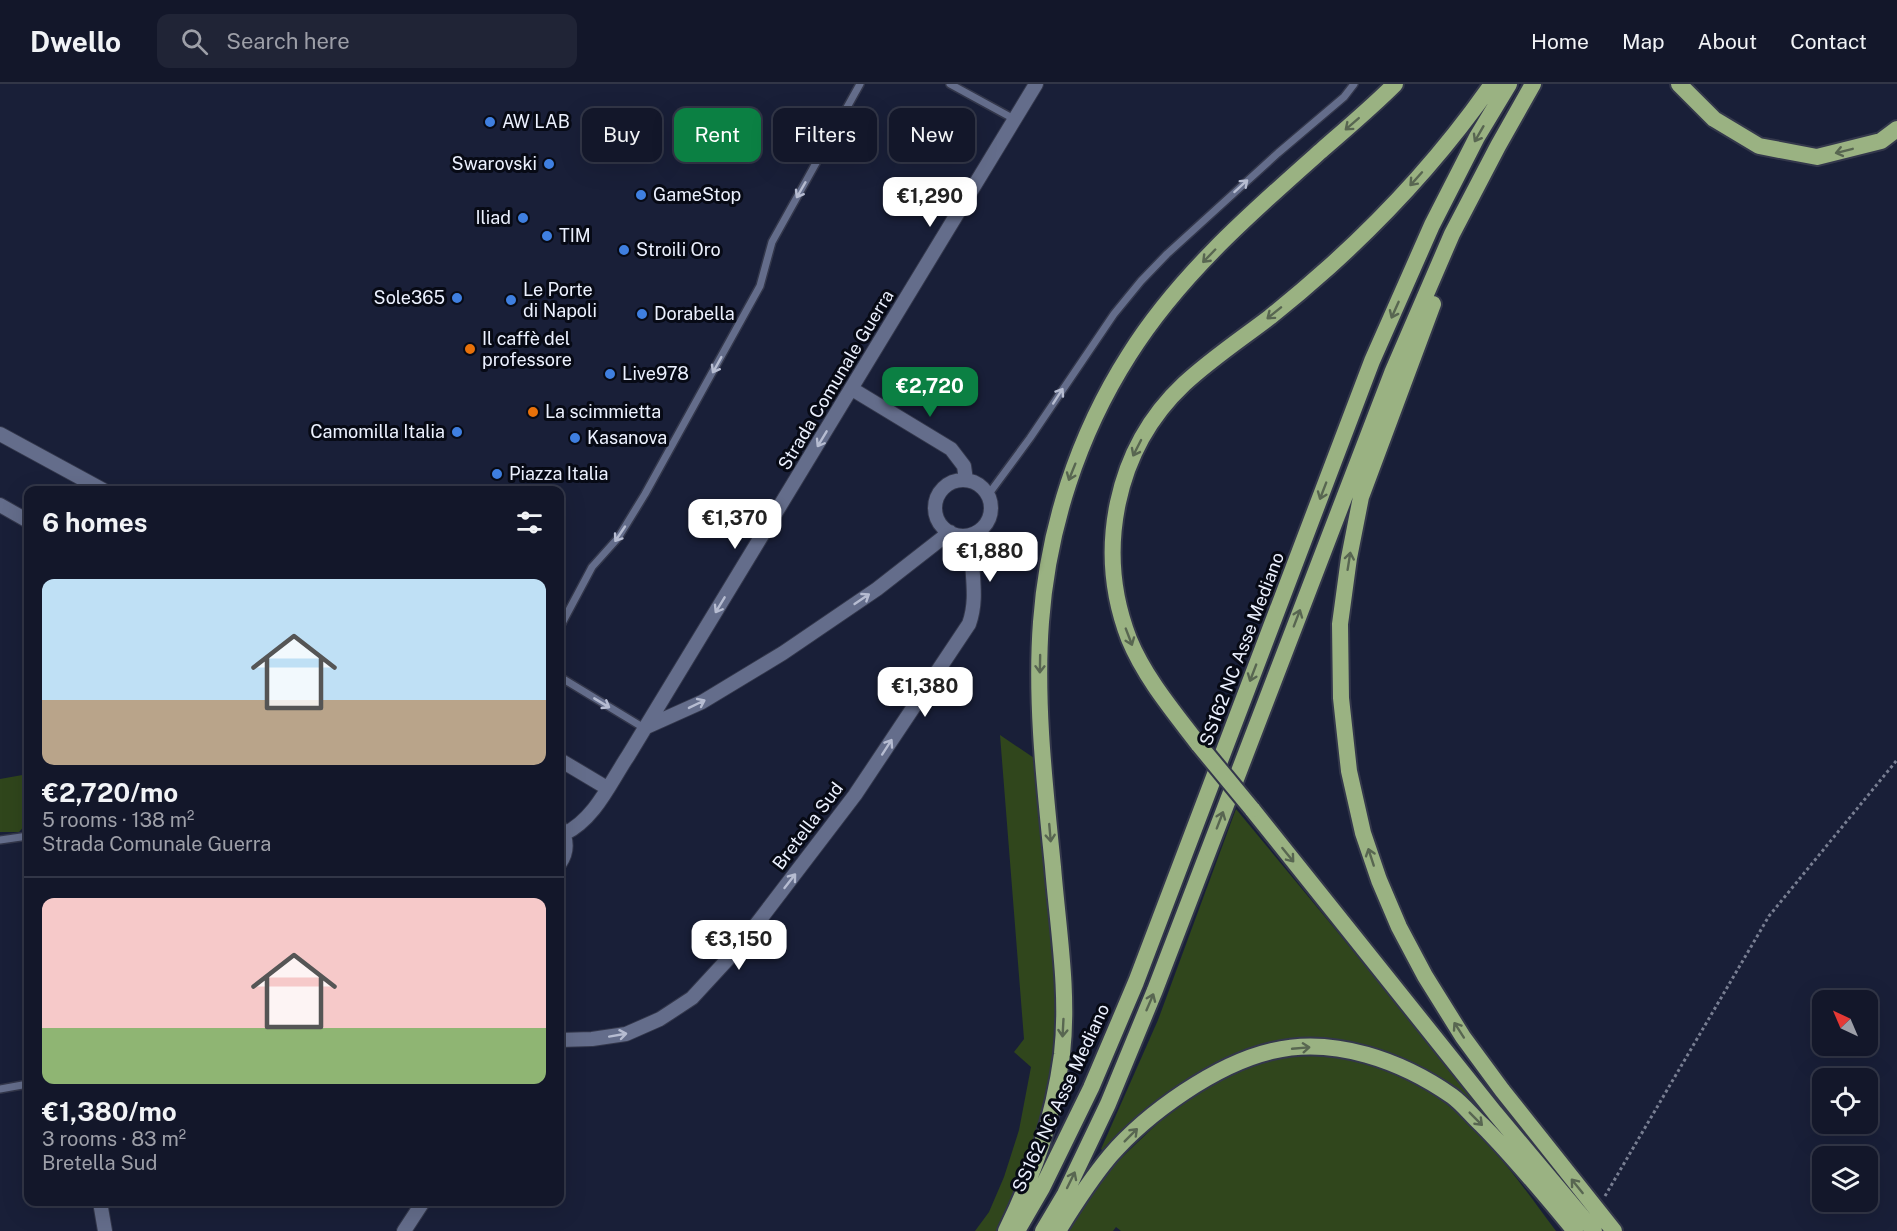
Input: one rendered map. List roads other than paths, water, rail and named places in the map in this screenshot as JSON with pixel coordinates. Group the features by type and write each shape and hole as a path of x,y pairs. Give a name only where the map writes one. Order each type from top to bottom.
{"highway":[{"path":"1006,1231 1027,1187 1043,1144 1055,1098 1062,1051 1064,1009 1062,964 1044,775 1040,678 1041,624 1047,567 1067,485 1090,427 1109,389 1150,323 1176,291 1213,252 1395,84"},
{"path":"1492,84 1422,172 1360,238 1272,315 1210,362 1172,397 1150,425 1130,462 1117,505 1112,539 1113,569 1118,604 1130,640 1146,672 1168,704 1495,1113 1594,1231"},
{"name":"SS162 NC Asse Mediano","path":"1017,1231 1042,1188 1091,1088 1136,982 1372,362 1432,225 1477,137 1509,84"},
{"path":"1043,1231 1065,1194 1108,1104 1155,990 1392,373 1452,234 1533,84"},
{"path":"1679,84 1714,119 1759,146 1817,157 1881,141 1897,129"},
{"path":"1452,234 1438,290 1361,497 1351,548 1340,624 1341,698 1349,771 1363,832 1378,880 1399,927 1425,976 1463,1037 1495,1081 1614,1231"},
{"path":"1058,1231 1086,1187 1111,1155 1143,1124 1190,1089 1228,1066 1272,1050 1314,1047 1358,1052 1397,1064 1454,1097 1500,1143 1575,1231"}],"street":[{"name":"Strada Comunale Guerra","path":"564,830 579,825 607,788 1036,84"},
{"path":"852,389 951,449 964,466 966,480"},
{"path":"0,434 96,486"},
{"path":"966,480 975,482 988,495 991,513 981,530 963,536 950,532 940,524 935,507 937,498 948,484 966,480"},
{"path":"0,504 24,519"},
{"path":"644,728 702,702 783,653 877,589 950,532"},
{"name":"Bretella Sud","path":"564,1040 626,1034 660,1019 692,998 739,947 855,795 969,624 975,602 971,562 973,534"},
{"path":"564,762 607,788"},
{"path":"101,1206 105,1231"},
{"path":"405,1231 421,1206"}],"lane":[{"path":"564,620 592,567 618,538 645,494 760,286 772,242 860,84"},
{"path":"950,84 1014,118"},
{"path":"988,495 1030,438 1114,314 1141,280 1260,168 1344,97 1354,84"},
{"path":"564,679 644,728"},
{"path":"0,840 24,837"},
{"path":"0,1089 24,1085"}],"place":[{"name":"AW LAB","path":"490,122"},
{"name":"Swarovski","path":"549,164"},
{"name":"GameStop","path":"641,195"},
{"name":"Iliad","path":"523,218"},
{"name":"TIM","path":"547,236"},
{"name":"Stroili Oro","path":"624,250"},
{"name":"Sole365","path":"457,298"},
{"name":"Le Porte di Napoli","path":"511,300"},
{"name":"Dorabella","path":"642,314"},
{"name":"Il caffè del professore","path":"470,349"},
{"name":"Live978","path":"610,374"},
{"name":"La scimmietta","path":"533,412"},
{"name":"Camomilla Italia","path":"457,432"},
{"name":"Kasanova","path":"575,438"},
{"name":"Piazza Italia","path":"497,474"}]}
